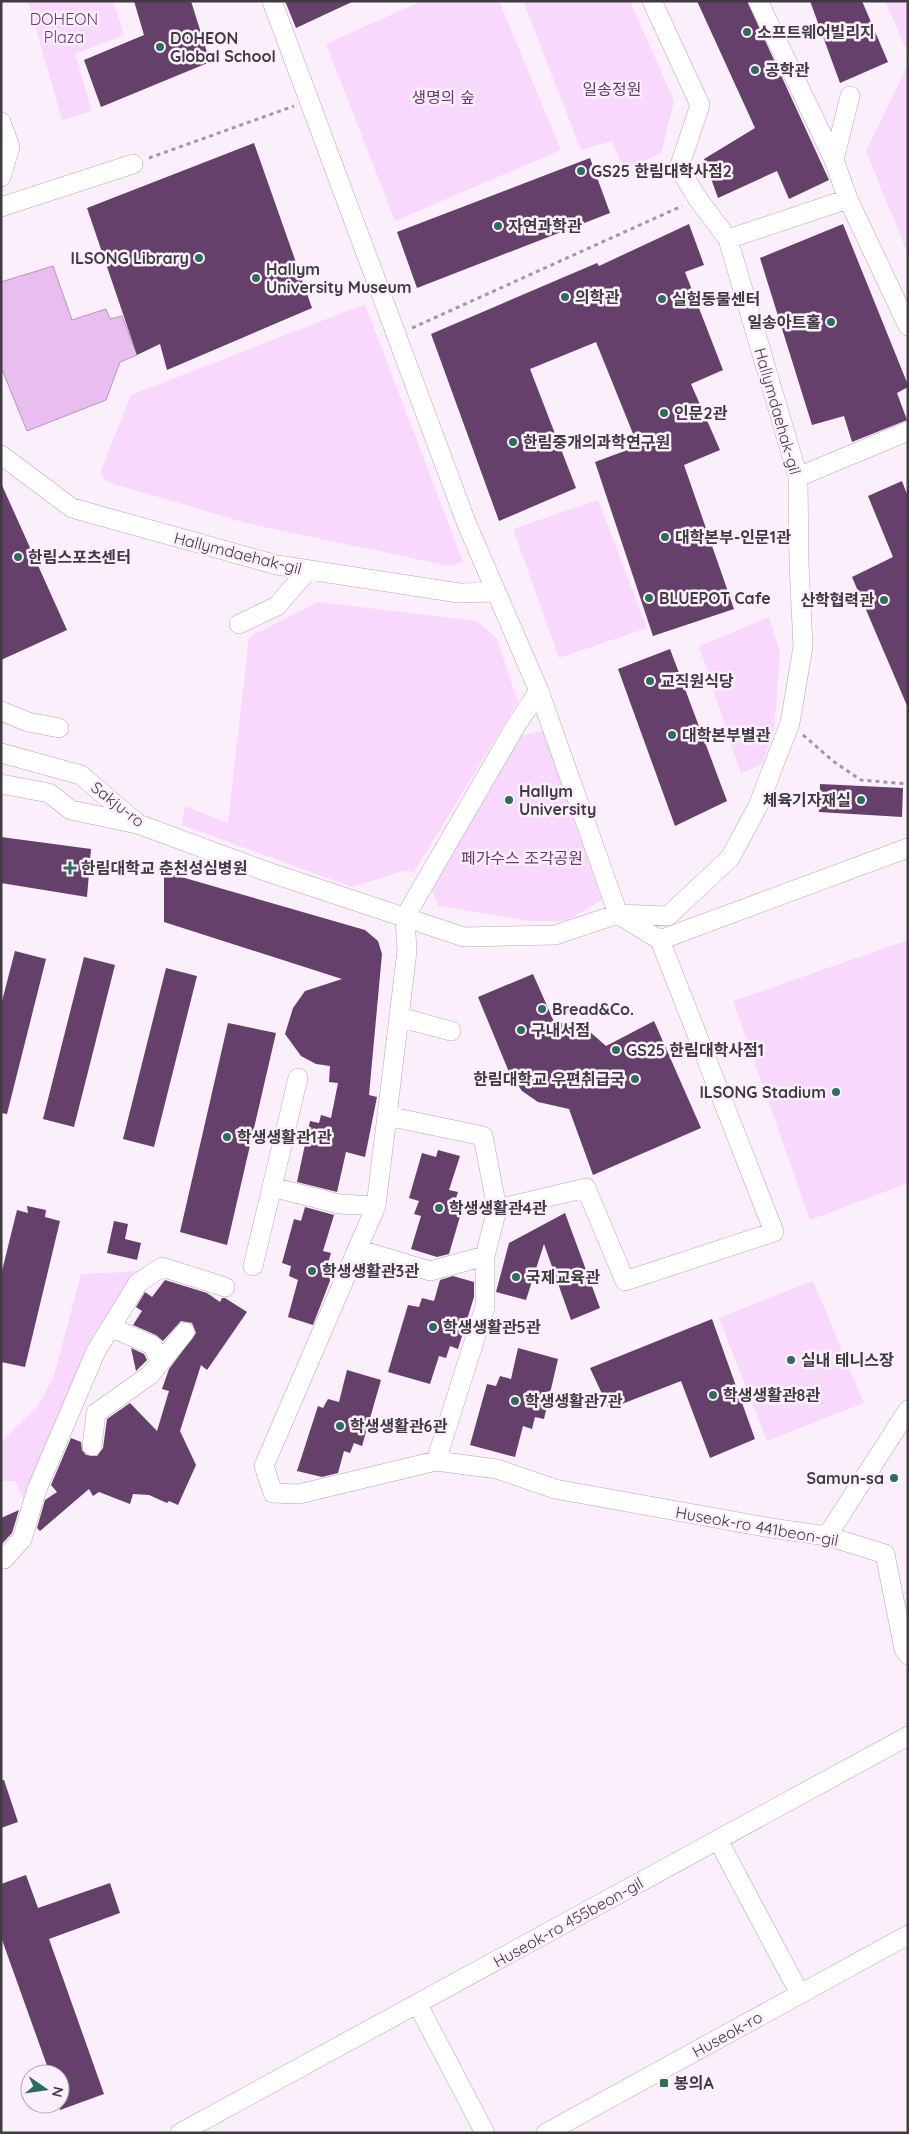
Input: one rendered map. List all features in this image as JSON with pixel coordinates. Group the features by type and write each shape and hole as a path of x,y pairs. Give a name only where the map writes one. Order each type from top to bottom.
{"street":[{"path":"272,1 466,522 538,691 618,914 660,940 774,1232 625,1281 586,1188 497,1209"},
{"name":"Hallymdaehak-gil","path":"618,914 668,916 730,858 758,806 790,723 803,647 799,564 798,477 728,239 698,199 679,168 700,105 652,1"},
{"path":"758,1 834,160 848,199 908,326"},
{"path":"834,160 850,96"},
{"path":"1,122 5,148 1,177"},
{"path":"1,207 132,164"},
{"path":"728,239 848,199"},
{"path":"798,477 908,431"},
{"name":"Hallymdaehak-gil","path":"1,455 72,508 277,565 459,594 495,592"},
{"path":"238,624 276,606 308,570"},
{"path":"387,1116 483,1136 497,1209 485,1256 486,1307 436,1461 299,1494 273,1492 264,1466 376,1206 406,951 405,917 515,727 538,691"},
{"path":"1,711 28,722 59,728"},
{"name":"Sakju-ro","path":"1,753 81,775 138,824 265,871 464,937 555,935 618,914"},
{"path":"1,784 49,793 71,810 138,824"},
{"path":"660,940 908,848"},
{"path":"399,1017 450,1031"},
{"path":"253,1266 298,1078"},
{"path":"272,1187 339,1204 376,1206"},
{"path":"357,1249 430,1271 485,1256"},
{"path":"2,1558 22,1539 37,1489 96,1351 112,1328 138,1283 162,1267 225,1287"},
{"path":"112,1328 152,1345 160,1360"},
{"path":"92,1446 96,1413 150,1375 160,1360 186,1332"},
{"path":"74,1400 96,1413"},
{"path":"827,1536 908,1410"},
{"name":"Huseok-ro 441beon-gil","path":"436,1461 497,1468 555,1489 771,1528 827,1536 885,1554 904,1649 908,1655"},
{"name":"Huseok-ro 455beon-gil","path":"180,2133 908,1736"},
{"path":"718,1840 800,1994"},
{"name":"Huseok-ro","path":"546,2133 908,1935"},
{"path":"418,2004 485,2133"}],"path":[{"path":"132,164 308,101"},
{"path":"396,335 698,199"},
{"path":"790,723 833,761 861,780 908,784"}],"green space":[{"name":"DOHEON Plaza","path":"28,1 113,1 124,35 75,54 92,111 62,120"},
{"name":"생명의 숲","path":"422,1 499,1 561,150 395,221 326,44"},
{"name":"일송정원","path":"523,1 630,1 674,101 661,153 624,170 612,141 581,150"},
{"path":"885,1 908,1 908,53"},
{"path":"908,65 908,254 866,151"},
{"path":"365,304 463,562 450,566 250,524 107,482 100,473 131,395"},
{"path":"598,500 647,628 559,658 513,529"},
{"path":"318,602 477,621 497,639 518,702 414,872 403,871 352,887 182,825 185,806 228,823 249,637"},
{"path":"769,617 780,652 774,730 762,764 741,774 699,646"},
{"name":"페가수스 조각공원","path":"543,731 602,900 566,921 531,921 438,906 431,887 521,736"},
{"name":"ILSONG Stadium","path":"908,940 908,1183 810,1220 733,1001"},
{"path":"138,1271 115,1311 24,1501 15,1481 1,1481 1,1442 38,1406 54,1376 81,1274"},
{"name":"실내 테니스장","path":"813,1281 864,1403 767,1441 719,1318"}],"shaded area":[{"path":"53,266 72,320 106,309 110,319 122,316 137,355 120,362 106,400 27,431 1,367 1,282"}],"building":[{"name":"DOHEON Global School","path":"134,1 191,1 210,62 101,107 84,60 144,35"},
{"path":"285,1 354,1 296,28"},
{"name":"공학관","path":"697,1 747,1 829,180 789,199 777,171 718,198 704,159 755,128"},
{"path":"810,1 862,1 888,62 840,83"},
{"name":"ILSONG Library","path":"254,143 312,308 167,370 160,344 137,355 87,208"},
{"name":"자연과학관","path":"590,158 610,213 417,288 397,232"},
{"path":"689,224 704,265 685,272 723,370 691,384 720,450 684,465 734,609 653,636 595,462 638,446 596,342 530,369 576,488 499,521 431,334 597,263 599,266"},
{"name":"일송아트홀","path":"843,224 908,385 908,387 897,393 907,420 852,442 844,416 812,425 760,258"},
{"name":"산학협력관","path":"902,481 908,497 908,708 852,577 893,557 868,496"},
{"name":"한림스포츠센터","path":"1,483 67,630 1,660"},
{"name":"대학본부별관","path":"670,649 727,801 675,826 618,669"},
{"name":"체육기자재실","path":"820,784 903,788 902,817 819,812"},
{"name":"한림대학교 춘천성심병원","path":"1,837 91,849 87,897 1,883"},
{"path":"164,872 365,930 378,941 382,954 369,1095 377,1097 365,1157 346,1152 337,1192 297,1182 310,1121 319,1123 321,1115 331,1118 338,1083 329,1082 330,1066 316,1064 301,1056 285,1034 293,1008 305,991 342,979 164,922"},
{"path":"15,951 46,959 7,1114 1,1113 1,1005"},
{"path":"84,957 115,965 74,1127 43,1119"},
{"path":"166,968 197,976 154,1147 123,1139"},
{"path":"533,974 555,1024 567,1022 581,1024 606,1046 654,1021 701,1128 593,1175 569,1109 538,1102 522,1091 509,1072 478,997"},
{"name":"학생생활관1관","path":"228,1023 276,1033 227,1245 180,1232"},
{"name":"학생생활관4관","path":"438,1150 460,1156 449,1190 458,1192 455,1201 464,1203 449,1254 437,1257 411,1249 421,1216 414,1214 419,1201 409,1198 422,1153 436,1157"},
{"path":"27,1206 46,1210 45,1217 60,1221 25,1367 1,1362 1,1275 17,1210 28,1213"},
{"name":"학생생활관3관","path":"305,1207 334,1215 323,1251 331,1253 328,1263 336,1265 313,1325 288,1317 298,1280 289,1276 291,1266 282,1263 294,1219 301,1221"},
{"name":"국제교육관","path":"565,1213 600,1308 571,1320 544,1244 526,1300 496,1292 509,1243"},
{"path":"114,1221 128,1224 125,1239 141,1243 137,1260 107,1253"},
{"name":"학생생활관5관","path":"453,1276 474,1282 474,1297 458,1349 450,1346 446,1358 439,1356 430,1384 388,1372 408,1305 419,1307 422,1298 434,1301 440,1280"},
{"path":"165,1280 207,1293 220,1302 222,1298 225,1298 247,1312 207,1370 201,1365 180,1431 196,1465 178,1505 169,1501 167,1503 149,1495 133,1494 130,1504 99,1492 93,1496 89,1489 40,1531 37,1528 45,1500 57,1492 51,1485 71,1438 81,1442 82,1450 86,1455 97,1456 103,1448 107,1419 130,1403 157,1431 169,1391 162,1389 169,1369 196,1333 192,1323 181,1321 163,1341 156,1335 133,1325 142,1311 136,1307 145,1292 152,1297"},
{"name":"학생생활관8관","path":"712,1319 755,1439 710,1458 681,1381 609,1409 590,1368"},
{"path":"131,1348 144,1354 147,1360 136,1371"},
{"name":"학생생활관7관","path":"518,1348 558,1359 544,1419 535,1417 532,1429 523,1426 515,1457 470,1445 487,1384 496,1386 500,1376 511,1379"},
{"name":"학생생활관6관","path":"347,1370 381,1380 362,1446 354,1443 350,1453 344,1451 338,1473 322,1477 297,1471 318,1406 323,1408 328,1399 339,1402"},
{"path":"19,1510 12,1533 1,1545 1,1518"},
{"path":"1,1780 4,1780 18,1822 1,1828"},
{"path":"26,1875 38,1908 110,1883 120,1913 49,1939 104,2094 70,2106 70,2064 46,2064 1,1937 1,1884"}],"place":[{"name":"소프트웨어빌리지","path":"747,32"},
{"name":"DOHEON Global School","path":"160,47"},
{"name":"공학관","path":"755,70"},
{"name":"GS25 한림대학사점2","path":"581,171"},
{"name":"자연과학관","path":"498,226"},
{"name":"ILSONG Library","path":"199,258"},
{"name":"Hallym University Museum","path":"256,278"},
{"name":"의학관","path":"565,297"},
{"name":"실험동물센터","path":"662,299"},
{"name":"일송아트홀","path":"831,322"},
{"name":"인문2관","path":"664,413"},
{"name":"한림중개의과학연구원","path":"513,442"},
{"name":"대학본부-인문1관","path":"665,537"},
{"name":"한림스포츠센터","path":"18,557"},
{"name":"BLUEPOT Cafe","path":"649,598"},
{"name":"산학협력관","path":"884,600"},
{"name":"교직원식당","path":"650,681"},
{"name":"대학본부별관","path":"672,735"},
{"name":"Hallym University","path":"509,800"},
{"name":"체육기자재실","path":"861,800"},
{"name":"한림대학교 춘천성심병원","path":"70,868"},
{"name":"Bread&Co.","path":"542,1009"},
{"name":"구내서점","path":"521,1030"},
{"name":"GS25 한림대학사점1","path":"616,1050"},
{"name":"한림대학교 우편취급국","path":"635,1079"},
{"name":"ILSONG Stadium","path":"836,1092"},
{"name":"학생생활관1관","path":"227,1137"},
{"name":"학생생활관4관","path":"439,1208"},
{"name":"학생생활관3관","path":"312,1271"},
{"name":"국제교육관","path":"516,1277"},
{"name":"학생생활관5관","path":"433,1327"},
{"name":"실내 테니스장","path":"791,1360"},
{"name":"학생생활관8관","path":"713,1395"},
{"name":"학생생활관7관","path":"515,1401"},
{"name":"학생생활관6관","path":"340,1426"},
{"name":"Samun-sa","path":"894,1478"},
{"name":"봉의A","path":"664,2083"}]}
